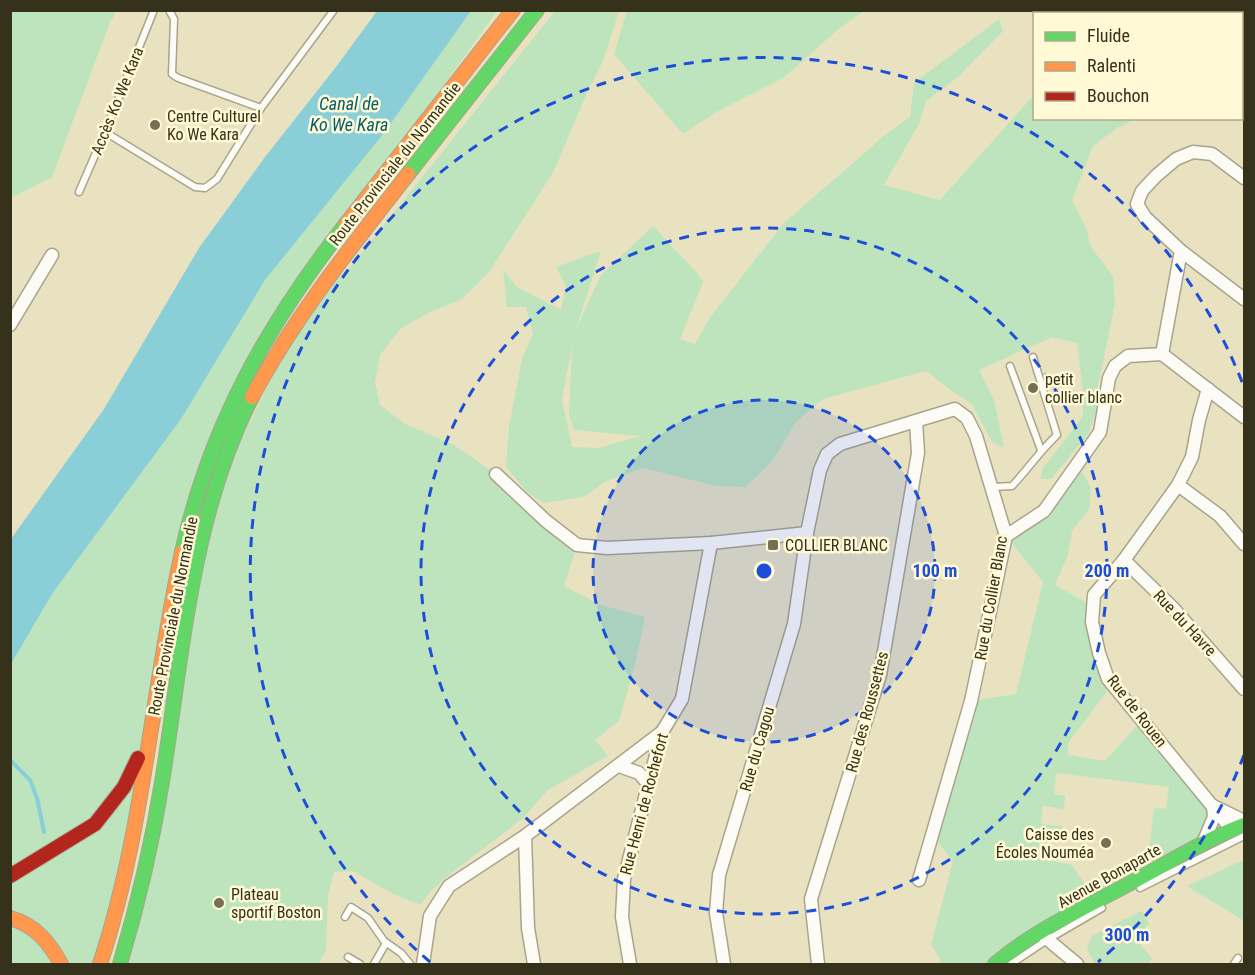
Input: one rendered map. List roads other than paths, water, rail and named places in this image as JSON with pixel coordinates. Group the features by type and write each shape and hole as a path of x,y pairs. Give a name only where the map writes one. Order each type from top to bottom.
{"main road":[{"name":"Route Provinciale du Normandie","path":"100,964 123,884 175,588 198,489 212,449 240,386 278,320 325,251 513,10"},
{"name":"Route Provinciale du Normandie","path":"120,964 141,890 154,825 177,675 202,538 227,456 244,417 265,375 310,300 537,10"},
{"path":"10,876 95,824 124,787 149,733"},
{"name":"Avenue Bonaparte","path":"995,964 1203,843 1242,828"},
{"path":"10,918 36,929 50,944 61,964"}],"street":[{"path":"1245,178 1212,154 1193,152 1176,159 1142,190 1137,204 1145,217 1181,251 1245,299"},
{"path":"1162,354 1181,251"},
{"path":"10,325 52,255"},
{"path":"1006,536 1044,511 1100,432 1109,378 1115,366 1128,356 1162,354 1245,417"},
{"name":"Rue de Rouen","path":"1208,389 1198,420 1192,456 1178,485 1124,560 1094,596 1092,622 1108,679 1213,806 1242,828"},
{"name":"Rue du Collier Blanc","path":"807,533 820,470 827,454 840,444 955,409 967,418 976,436 1006,536 971,701 919,880"},
{"name":"Rue des Roussettes","path":"818,964 811,899 880,675 918,453 916,421"},
{"path":"496,474 546,521 577,546 607,548 711,543 807,533"},
{"path":"1178,485 1220,516 1245,544"},
{"name":"Rue du Cagou","path":"724,964 716,913 719,875 794,624 807,533"},
{"name":"Rue Henri de Rochefort","path":"630,964 622,917 624,879 662,732 682,699 711,543"},
{"name":"Rue du Havre","path":"1124,560 1173,608 1245,689"},
{"path":"423,964 430,916 449,886 525,836 662,732"},
{"path":"619,766 639,773 649,785"},
{"path":"1203,843 1214,817 1213,806"},
{"path":"525,836 528,928 534,964"},
{"path":"1043,936 1077,964"}],"lane":[{"name":"Accès Ko We Kara","path":"79,192 154,10"},
{"path":"170,10 174,19 172,74 261,108"},
{"path":"105,132 195,187 205,188 217,179 261,108 333,10"},
{"path":"991,487 1012,486 1028,470 1041,450 1057,435 1033,357"},
{"path":"1010,366 1041,450"},
{"path":"1134,891 1242,828"},
{"path":"1011,964 1043,936 1113,902"},
{"path":"345,917 351,907 368,918 386,943 401,953 407,963"},
{"path":"374,964 386,943"},
{"path":"348,957 360,964"},
{"path":"1234,964 1238,958"}],"water":[{"name":"Canal de Ko We Kara","path":"377,11 471,11 384,133 265,280 181,419 52,594 11,664 11,539 104,409 199,248 265,157"}],"waterway":[{"path":"10,760 30,780 37,798 44,832"}],"place":[{"name":"Centre Culturel Ko We Kara","path":"155,125"},
{"name":"petit collier blanc","path":"1033,388"},
{"name":"COLLIER BLANC","path":"773,545"},
{"name":"Caisse des Écoles Nouméa","path":"1106,843"},
{"name":"Plateau sportif Boston","path":"219,903"}]}
